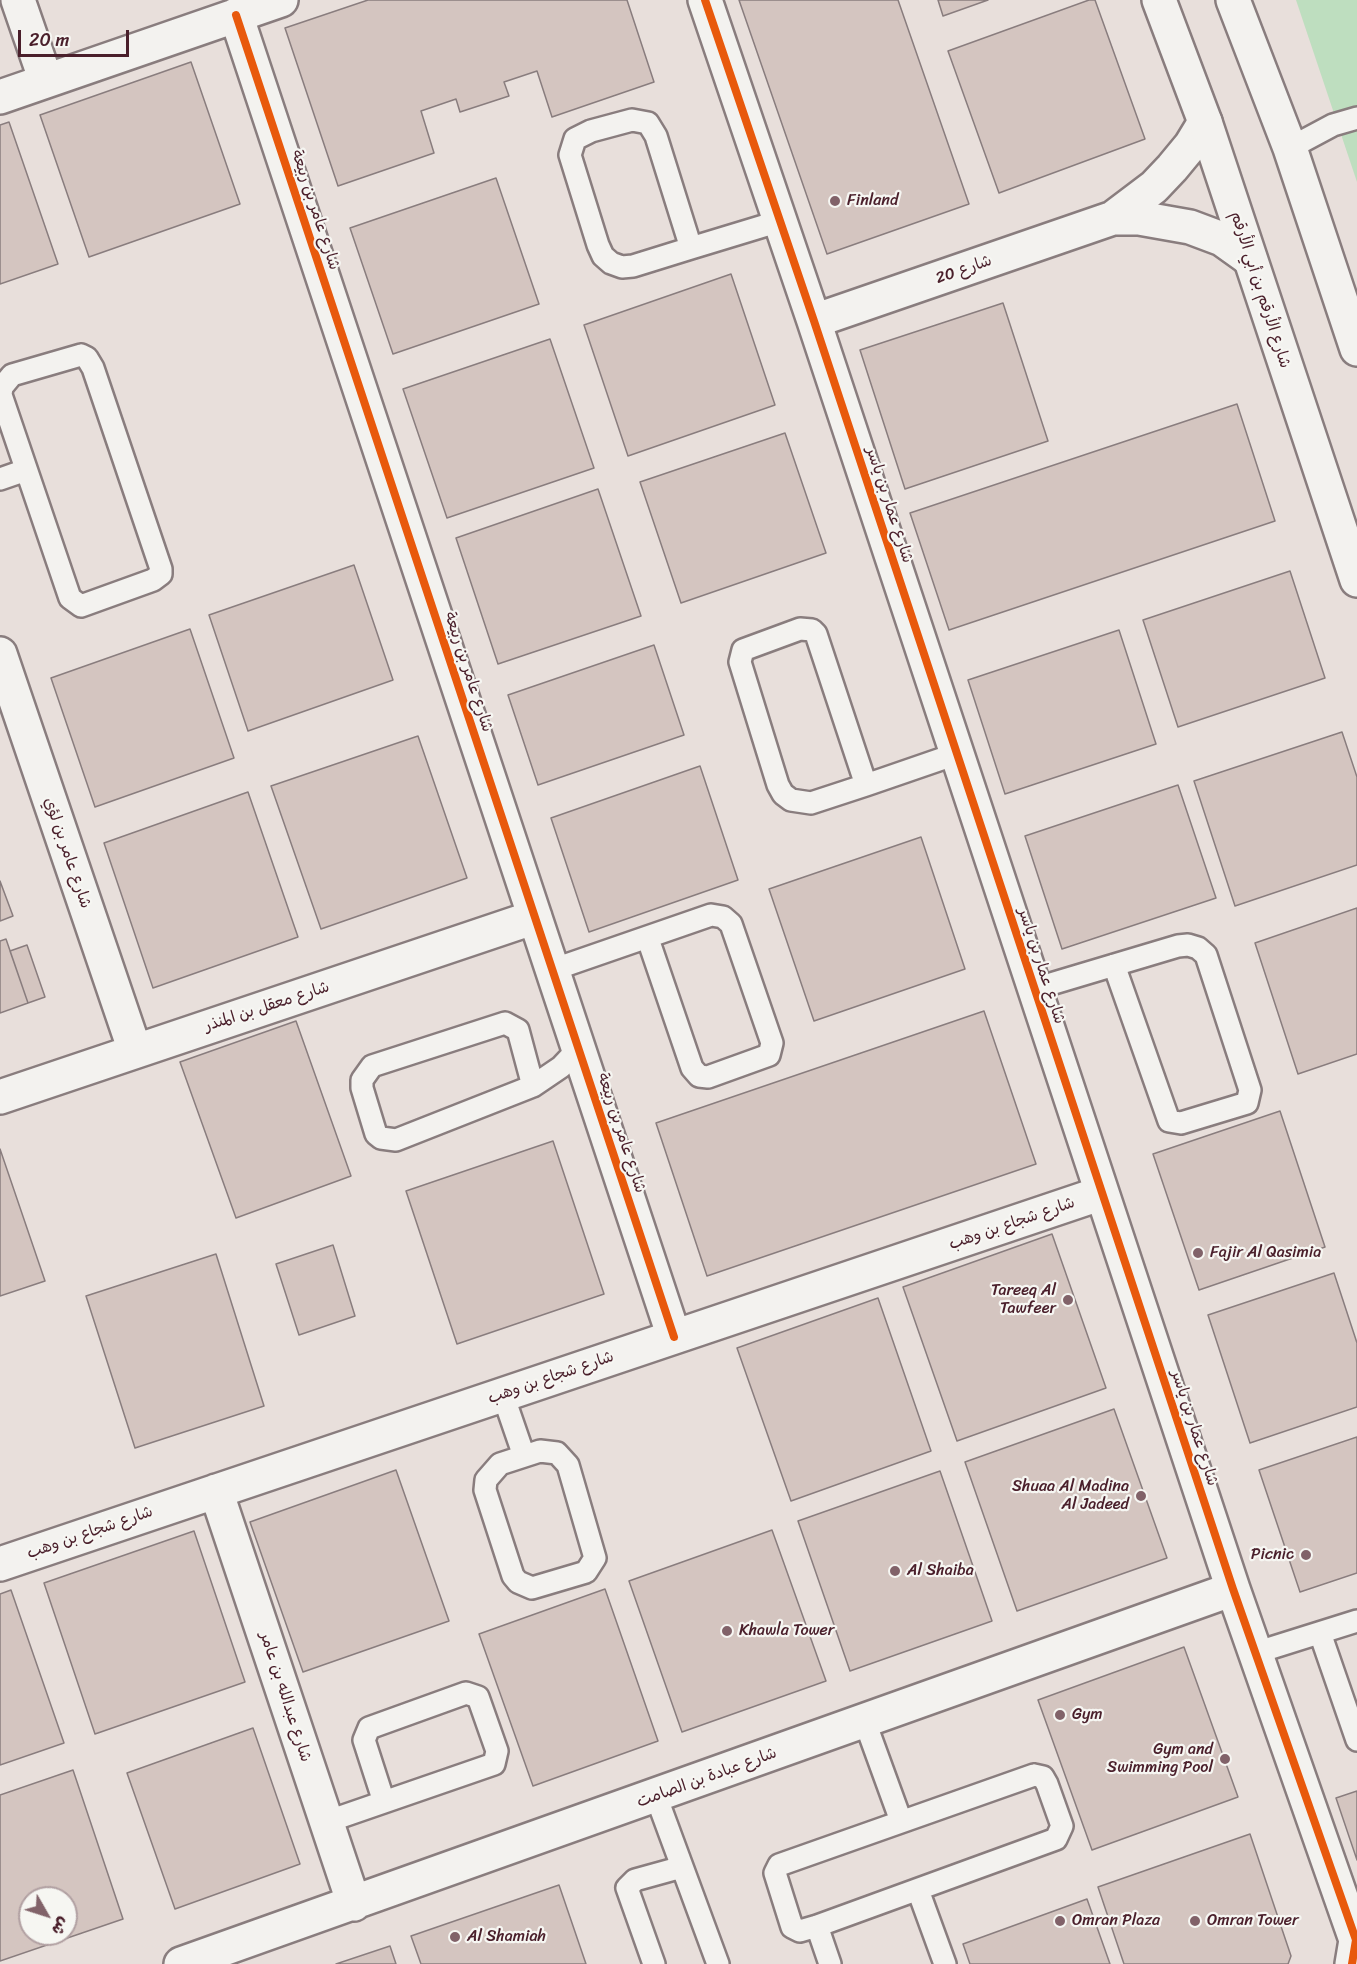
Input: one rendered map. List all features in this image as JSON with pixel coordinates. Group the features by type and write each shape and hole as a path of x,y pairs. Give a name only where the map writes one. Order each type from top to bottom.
{"street":[{"path":"18,0 46,81"},
{"path":"0,97 281,0"},
{"name":"شارع عمار بن ياسر","path":"705,0 814,321 1233,1589 1355,1948"},
{"name":"شارع الأرقم بن أبي الأرقم","path":"1159,0 1205,122 1357,580"},
{"path":"1233,0 1290,148 1357,349"},
{"name":"شارع عامر بن ربيعة","path":"236,15 674,1337"},
{"name":"شارع 20","path":"814,321 1113,218 1154,187 1191,145 1205,122"},
{"name":"شارع 20","path":"1113,218 1148,219 1190,227 1222,239 1250,259"},
{"name":"شارع عامر بن لؤي","path":"0,654 135,1051"},
{"name":"شارع معقل بن المنذر","path":"0,1097 535,917"},
{"name":"شارع شجاع بن وهب","path":"0,1564 1102,1193"},
{"name":"شارع عبدالله بن عامر","path":"216,1491 354,1904"},
{"name":"شارع عبادة بن الصامت","path":"192,1962 1233,1589"}],"lane":[{"path":"1290,148 1333,125 1357,118"},
{"path":"692,248 656,136 648,123 632,120 591,131 575,140 570,155 598,245 603,256 611,263 622,267 633,266 692,248 780,221"},
{"path":"75,356 87,358 96,378 161,574 153,580 86,605 76,605 70,598 26,470 1,395 2,387 12,375 75,356"},
{"path":"0,479 26,470"},
{"path":"866,785 816,634 812,630 800,629 743,650 740,662 778,785 783,794 791,800 812,803 866,785 956,754"},
{"path":"552,970 648,939 711,915 728,920 772,1043 769,1055 708,1077 699,1076 692,1068 648,939"},
{"path":"1034,989 1114,966 1188,945 1198,948 1206,955 1250,1090 1247,1103 1181,1123 1169,1121 1114,966"},
{"path":"532,1086 518,1030 505,1023 372,1066 363,1080 362,1088 372,1127 381,1138 388,1140 532,1086 561,1067 578,1049"},
{"path":"503,1395 524,1456"},
{"path":"549,1451 563,1458 594,1550 592,1566 586,1572 539,1588 525,1587 513,1575 485,1490 486,1480 500,1464 524,1456 549,1451"},
{"path":"1255,1653 1357,1621"},
{"path":"1320,1633 1357,1740"},
{"path":"326,1822 384,1802 494,1764 497,1751 478,1697 466,1693 369,1728 364,1740 384,1802"},
{"path":"865,1722 901,1821"},
{"path":"1039,1775 1046,1780 1062,1827 1060,1836 1052,1842 918,1890 800,1931 792,1927 775,1873 777,1867 901,1821 1039,1775"},
{"path":"656,1796 718,1964"},
{"path":"654,1964 627,1888 635,1880 682,1867"},
{"path":"918,1890 945,1964"},
{"path":"817,1926 830,1964"}],"green space":[{"path":"1296,0 1357,0 1357,182"}],"building":[{"path":"368,0 627,0 654,82 552,117 537,71 504,82 509,96 460,112 456,99 421,111 434,153 338,186 285,28"},
{"path":"739,0 898,0 969,204 827,254"},
{"path":"938,0 988,0 943,16"},
{"path":"1089,0 1095,0 1145,139 999,193 948,51"},
{"path":"191,62 240,204 89,257 40,115"},
{"path":"9,122 58,264 0,284 0,125"},
{"path":"496,178 539,304 393,354 350,228"},
{"path":"731,274 775,405 628,456 584,325"},
{"path":"1003,303 1048,441 905,489 860,350"},
{"path":"550,339 594,468 447,518 403,389"},
{"path":"1237,404 1275,521 949,630 910,513"},
{"path":"785,433 826,553 681,603 640,482"},
{"path":"598,489 641,616 498,664 456,538"},
{"path":"354,565 393,680 248,731 209,615"},
{"path":"1290,571 1325,678 1178,727 1143,620"},
{"path":"190,629 234,758 95,807 51,678"},
{"path":"1119,630 1156,744 1005,794 968,680"},
{"path":"654,645 684,735 538,785 508,695"},
{"path":"1342,732 1357,777 1357,865 1235,906 1194,781"},
{"path":"418,736 467,878 321,929 271,786"},
{"path":"700,766 738,880 589,932 551,818"},
{"path":"1178,785 1216,898 1062,949 1025,836"},
{"path":"248,792 298,937 153,988 104,843"},
{"path":"921,837 965,969 814,1021 769,889"},
{"path":"0,881 13,916 0,921"},
{"path":"1357,908 1357,1054 1298,1074 1255,943"},
{"path":"6,939 28,1003 0,1013 0,941"},
{"path":"27,945 45,997 28,1003 10,951"},
{"path":"984,1011 1036,1164 707,1276 656,1123"},
{"path":"296,1021 351,1176 236,1218 180,1062"},
{"path":"1280,1111 1325,1247 1199,1290 1153,1154"},
{"path":"553,1141 604,1294 457,1344 406,1191"},
{"path":"0,1149 45,1281 0,1296"},
{"path":"1052,1234 1106,1388 957,1441 903,1287"},
{"path":"333,1245 355,1316 299,1335 276,1264"},
{"path":"216,1254 264,1406 135,1448 86,1296"},
{"path":"1334,1273 1357,1343 1357,1407 1250,1443 1208,1315"},
{"path":"878,1298 931,1451 791,1501 737,1348"},
{"path":"1114,1409 1167,1558 1017,1611 965,1462"},
{"path":"1357,1437 1357,1573 1300,1592 1259,1470"},
{"path":"396,1470 449,1621 303,1672 250,1522"},
{"name":"Al Shaiba","path":"940,1471 992,1621 850,1671 798,1521"},
{"name":"Khawla Tower","path":"772,1530 826,1681 682,1732 629,1581"},
{"path":"194,1531 245,1682 95,1734 44,1583"},
{"path":"605,1589 658,1741 533,1786 479,1634"},
{"path":"11,1590 64,1743 0,1765 0,1594"},
{"path":"1184,1647 1238,1797 1092,1850 1038,1700"},
{"path":"253,1728 300,1864 175,1909 127,1773"},
{"path":"73,1770 123,1919 78,1934 78,1886 18,1886 18,1946 44,1946 0,1961 0,1795"},
{"path":"1357,1791 1357,1860 1336,1798"},
{"name":"Omran Tower","path":"1250,1834 1291,1956 1288,1964 1124,1964 1098,1887"},
{"path":"559,1885 586,1964 421,1964 411,1936"},
{"name":"Omran Plaza","path":"1087,1899 1110,1964 970,1964 963,1944"},
{"path":"390,1946 396,1964 336,1964"}],"cycle path":[{"path":"705,0 814,321 1233,1589 1356,1940 1352,1964"},
{"path":"236,15 674,1337"}],"place":[{"name":"Finland","path":"835,201"},
{"name":"Fajir Al Qasimia","path":"1198,1253"},
{"name":"Tareeq Al Tawfeer","path":"1068,1300"},
{"name":"Shuaa Al Madina Al Jadeed","path":"1141,1496"},
{"name":"Picnic","path":"1306,1555"},
{"name":"Al Shaiba","path":"895,1571"},
{"name":"Khawla Tower","path":"727,1631"},
{"name":"Gym","path":"1060,1715"},
{"name":"Gym and Swimming Pool","path":"1225,1759"},
{"name":"Omran Plaza","path":"1060,1921"},
{"name":"Omran Tower","path":"1195,1921"},
{"name":"Al Shamiah","path":"455,1937"}]}
